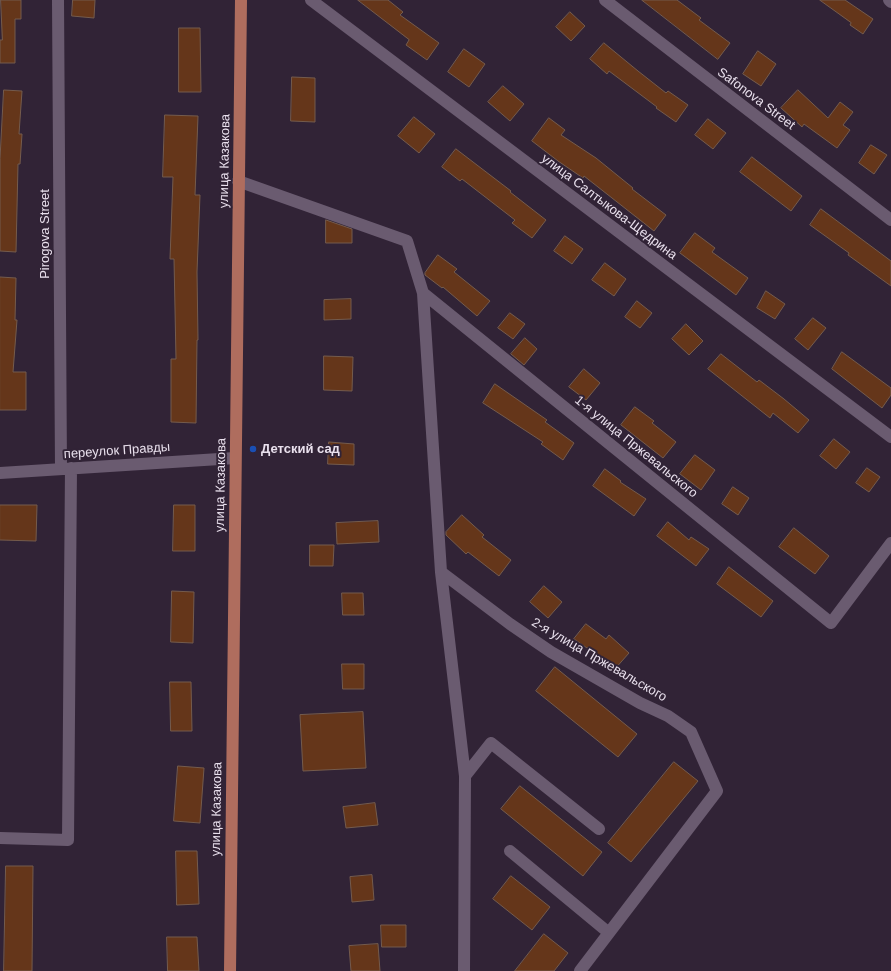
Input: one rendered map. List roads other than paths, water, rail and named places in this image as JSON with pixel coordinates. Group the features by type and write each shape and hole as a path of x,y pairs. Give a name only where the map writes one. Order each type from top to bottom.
{"main road":[{"name":"улица Казакова","path":"230,971 241,0"}],"street":[{"name":"Pirogova Street","path":"0,838 68,840 66,468 58,0"},
{"name":"улица Салтыкова-Щедрина","path":"311,0 891,437"},
{"name":"Safonova Street","path":"605,0 891,220"},
{"path":"238,181 407,241 423,293 441,572 465,776 464,971"},
{"name":"1-я улица Пржевальского","path":"423,293 831,623 891,543"},
{"name":"переулок Правды","path":"0,473 235,458"},
{"name":"2-я улица Пржевальского","path":"441,572 510,624 551,652 640,703 668,716 692,732 717,791 609,933"},
{"path":"465,776 491,743 599,829"},
{"path":"510,851 609,933 580,971"}],"place":[{"name":"Детский сад","path":"253,449"}]}
